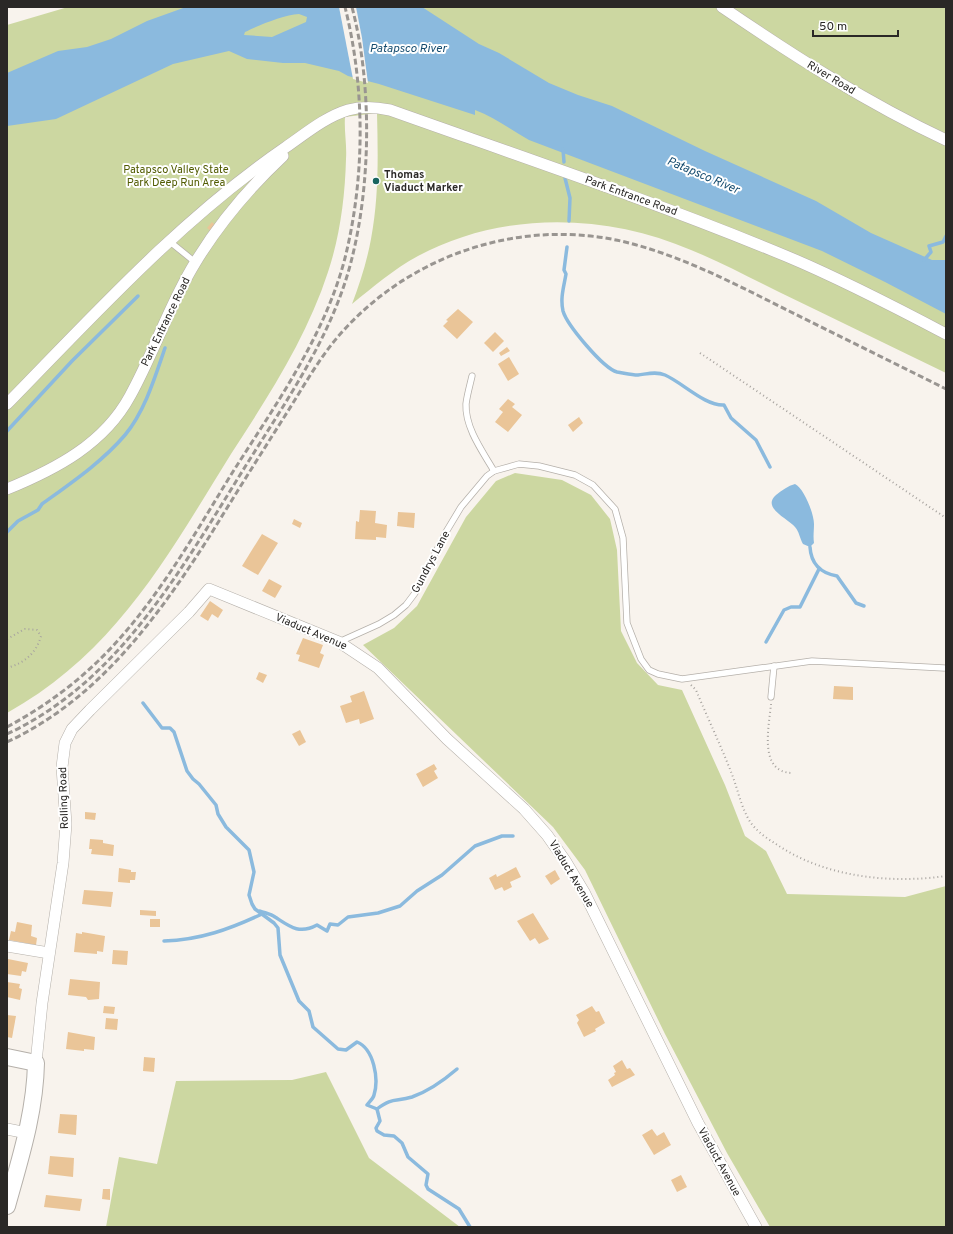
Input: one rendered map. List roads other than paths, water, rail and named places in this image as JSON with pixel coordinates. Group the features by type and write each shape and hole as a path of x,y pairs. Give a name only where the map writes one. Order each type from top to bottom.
{"street":[{"name":"River Road","path":"722,7 845,86 908,122 946,140"},
{"name":"Park Entrance Road","path":"7,404 131,277 169,241 232,186 308,132 336,115 361,107 376,107 390,110 633,196 786,256 882,300 946,334"},
{"name":"Park Entrance Road","path":"7,489 38,476 67,460 90,444 109,426 130,397 179,292 195,262 242,199 274,164 308,132"},
{"name":"Viaduct Avenue","path":"209,589 339,642 378,668 447,739 524,809 547,836 584,892 698,1123 756,1227"},
{"name":"Rolling Road","path":"36,1063 49,954 63,863 66,824 62,766 65,743 72,729 189,612 209,589"},
{"path":"7,946 49,954"},
{"path":"7,1057 36,1063 33,1104 27,1133 7,1206"},
{"path":"7,1129 27,1133"}],"lane":[{"path":"169,241 195,262"},
{"path":"472,376 466,405 468,417 473,433 494,471"},
{"name":"Gundrys Lane","path":"339,642 379,624 394,615 406,605 415,593 446,532 461,507 487,476 494,471 519,464 560,470 575,475 593,485 607,498 615,509 623,538 627,622 632,640 641,660 649,670 658,674 682,679 812,661 944,668"},
{"path":"771,697 774,666"}],"water":[{"name":"Patapsco River","path":"186,7 422,7 479,44 499,53 549,83 578,95 612,106 705,151 816,201 871,233 932,260 946,260 946,314 822,251 529,140 496,120 475,110 475,115 379,84 348,76 339,71 305,63 283,63 247,59 229,51 173,64 56,119 7,126 7,73 58,51 87,47 111,39 147,21","holes":["299,14 307,17 306,22 272,37 244,35 245,32 251,29 279,18"]},
{"path":"795,484 805,496 814,520 814,543 810,547 803,544 796,529 774,509 772,504 772,500 776,495 785,488"}],"waterway":[{"path":"563,149 564,162"},
{"path":"565,178 570,198 569,221"},
{"path":"924,260 931,252 929,246 943,242 946,236"},
{"path":"567,247 564,270 566,274 562,297 563,311 571,326 595,355 603,363 617,372 635,375 655,373 662,374 709,402 724,405 731,418 756,440 770,467"},
{"path":"7,431 72,361 138,296"},
{"path":"7,532 18,521 38,510 42,504 96,463 125,435 144,405 165,348"},
{"path":"810,547 814,563 826,573 837,576 856,603 864,606"},
{"path":"766,642 784,610 791,607 800,607 819,569"},
{"path":"143,703 162,728 170,728 174,732 187,771 216,805 218,814 226,827 249,850 254,872 249,895 252,904 255,909 274,923 278,928 280,955 299,1001 309,1011 313,1027 338,1049 346,1050 357,1042 368,1051 374,1065 376,1081 372,1099 367,1105 377,1109"},
{"path":"260,911 272,915 294,928 305,929 317,925 327,931 330,924 338,925 348,917 378,913 400,906 417,891 442,875 475,846 502,836 513,836"},
{"path":"164,941 214,933 262,914"},
{"path":"377,1109 390,1101 412,1097 424,1092 441,1082 457,1069"},
{"path":"377,1109 380,1121 376,1128 377,1131 384,1135 394,1136 402,1143 408,1157 428,1174 426,1185 428,1189 459,1209 470,1227"}],"railway":[{"path":"7,727 49,701 88,671 111,648 144,609 188,545 280,398 312,342 337,284 346,254 357,193 360,130 359,99 352,37 345,7"},
{"path":"7,734 48,711 85,683 118,650 148,615 201,538 295,387 334,312 352,258 363,197 366,165 366,100 359,36 352,7"},
{"path":"7,742 40,724 70,703 98,679 124,653 170,595 191,565 314,370 335,340 372,303 405,279 441,260 479,246 518,237 559,234 600,237 640,246 678,259 716,275 946,389"}],"place":[{"name":"Thomas Viaduct Marker","path":"376,181"}],"park label":[{"name":"Patapsco Valley State Park Deep Run Area","path":"176,176"}]}
